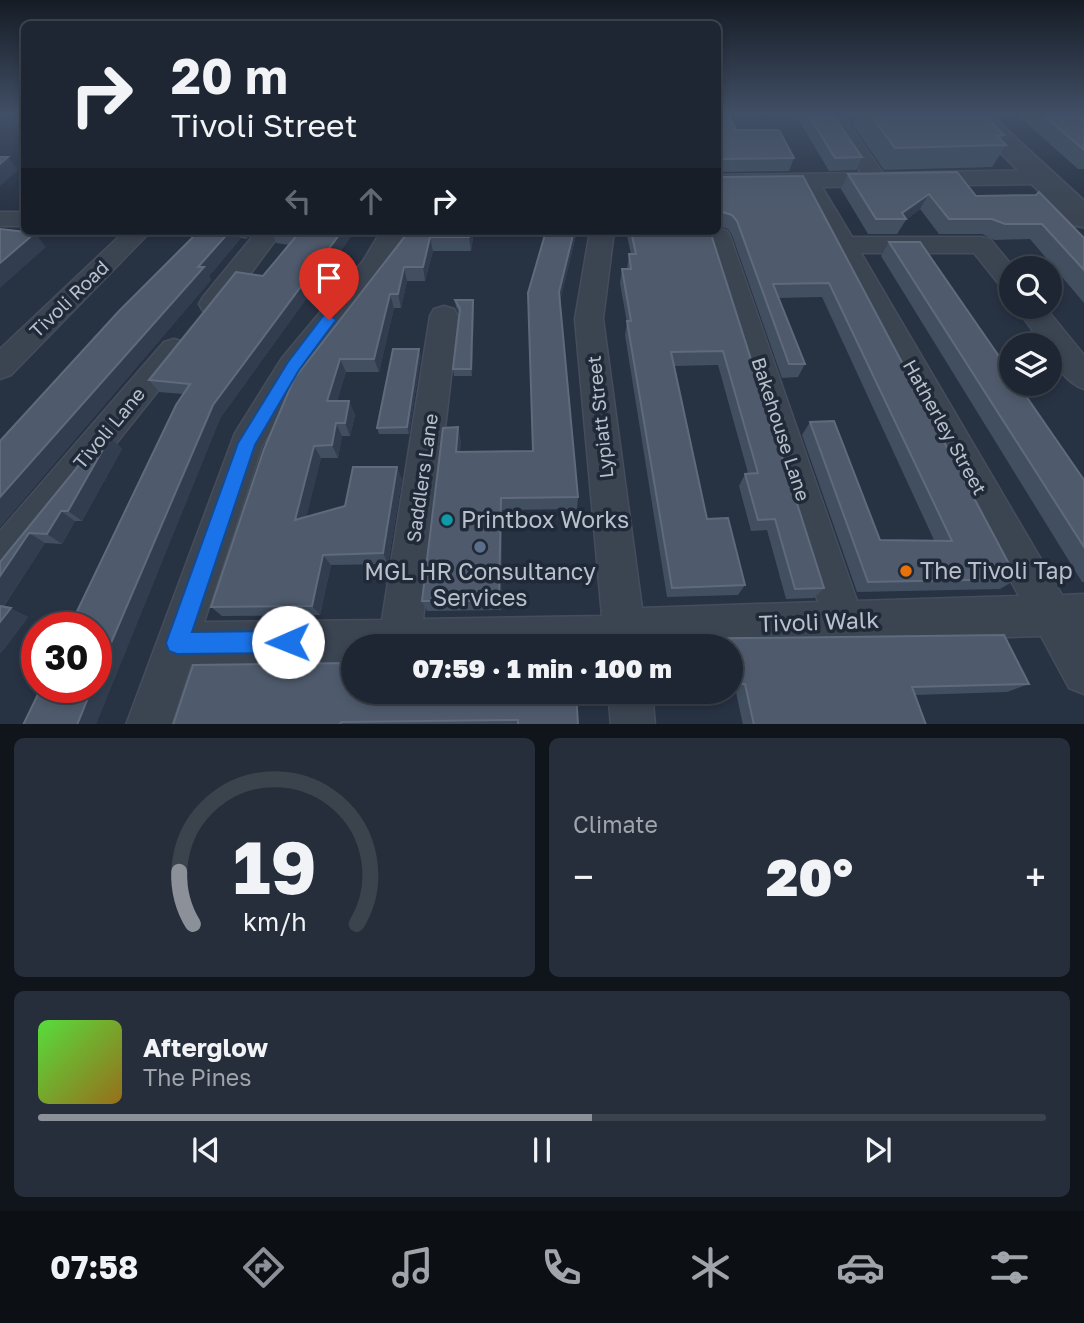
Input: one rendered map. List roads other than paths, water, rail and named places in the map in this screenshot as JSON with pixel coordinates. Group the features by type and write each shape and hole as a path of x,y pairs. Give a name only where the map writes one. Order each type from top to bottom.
{"street":[{"path":"855,148 876,179"},
{"path":"1010,148 1084,218"},
{"path":"721,182 1041,177"},
{"name":"Hatherley Street","path":"807,180 1067,614 1084,673"},
{"path":"0,219 21,219"},
{"name":"Tivoli Road","path":"0,367 135,235"},
{"name":"Tivoli Lane","path":"0,560 267,235"},
{"path":"148,724 247,443 293,366 373,266 391,235"},
{"name":"Lypiatt Street","path":"601,235 589,318 625,634"},
{"name":"Bakehouse Lane","path":"718,236 844,622"},
{"path":"844,245 981,245 999,267"},
{"name":"Saddlers Lane","path":"401,634 444,316"},
{"path":"1040,319 1084,377"},
{"name":"Tivoli Walk","path":"669,634 844,622 1067,614"},
{"name":"Tivoli Walk","path":"177,643 341,641"},
{"path":"631,704 633,724"}],"place":[{"name":"Printbox Works","path":"447,520"},
{"name":"MGL HR Consultancy Services","path":"480,547"},
{"name":"The Tivoli Tap","path":"906,571"}]}
